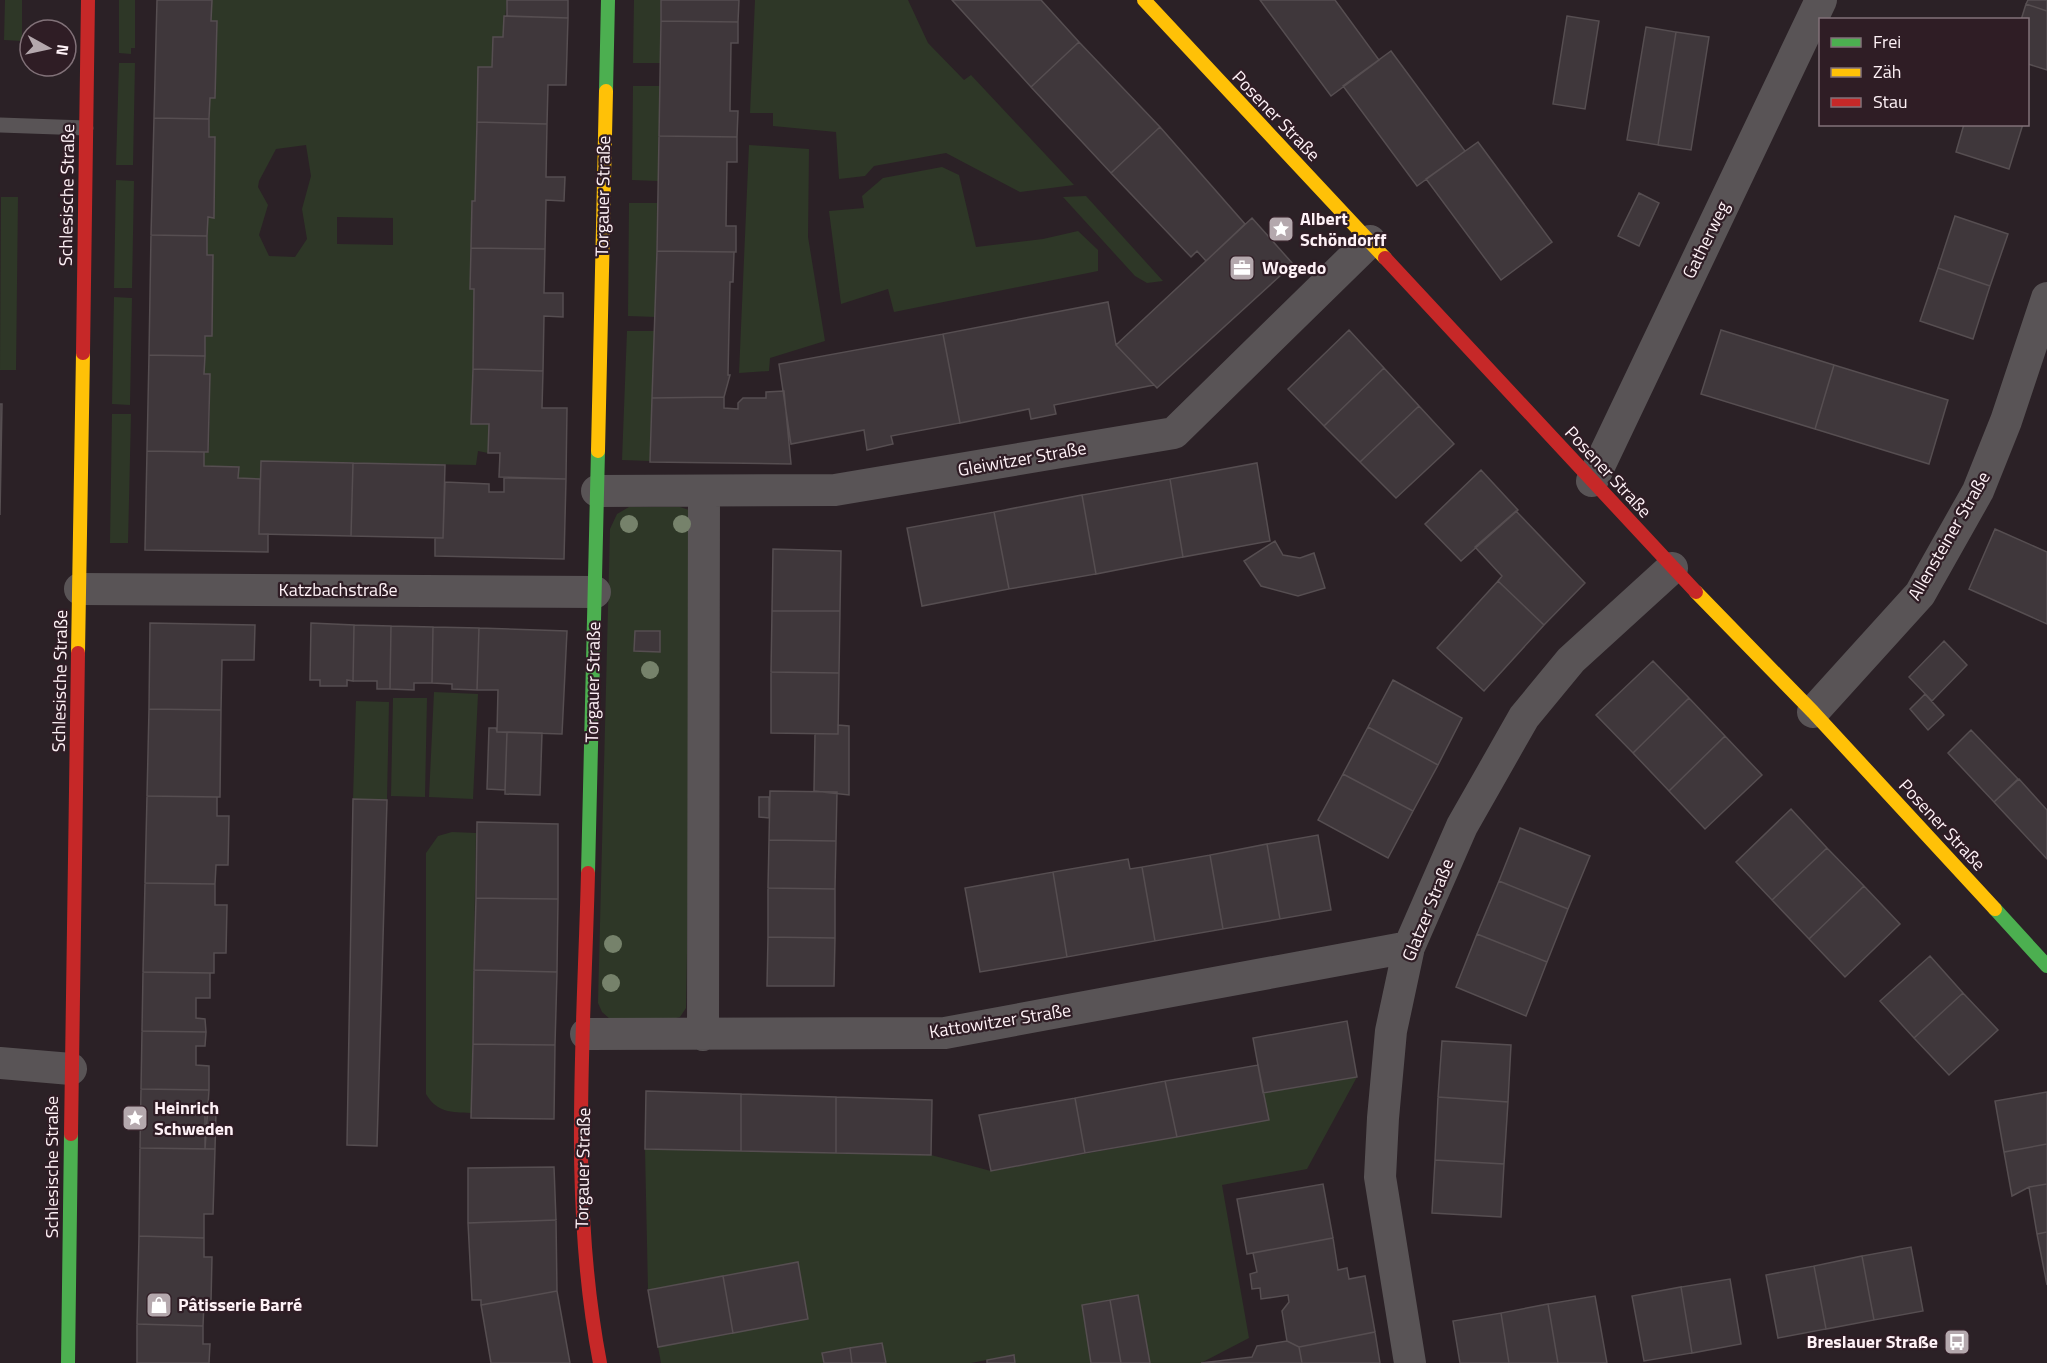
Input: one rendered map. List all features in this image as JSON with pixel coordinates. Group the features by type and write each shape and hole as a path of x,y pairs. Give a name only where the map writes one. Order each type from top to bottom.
{"street":[{"name":"Schlesische Straße","path":"68,1363 88,0"},
{"name":"Torgauer Straße","path":"600,1363 588,1301 581,1242 608,0"},
{"name":"Posener Straße","path":"1144,0 1672,568 1814,712 2047,966"},
{"name":"Gatherweg","path":"1592,481 1821,0"},
{"name":"Gleiwitzer Straße","path":"597,491 835,490 1174,433 1370,241"},
{"name":"Allensteiner Straße","path":"1814,712 1920,594 1978,491 2006,421 2047,298"},
{"path":"703,1035 704,492"},
{"name":"Glatzer Straße","path":"1410,1363 1380,1177 1391,1032 1409,947 1462,826 1524,717 1571,660 1672,568"},
{"name":"Katzbachstraße","path":"80,589 595,592"},
{"name":"Kattowitzer Straße","path":"585,1034 945,1034 1409,947"},
{"path":"0,1063 71,1069"}],"lane":[{"path":"0,126 86,128"}],"green space":[{"path":"5,0 22,0 22,18 18,18 18,41 4,40"},
{"path":"119,0 135,0 135,48 131,48 131,54 119,53"},
{"path":"212,0 507,0 503,37 493,37 492,67 475,201 472,202 470,289 474,289 489,424 488,453 478,451 476,465 261,461 260,479 238,478 238,467 204,466 204,452 209,451 210,374 204,374 205,336 212,336 213,255 207,255 208,217 214,217 215,138 209,137 210,98 215,98 217,22 211,21","holes":["306,145 311,176 302,209 307,239 295,257 269,256 259,235 268,205 258,187 259,181 276,149","337,217 393,218 393,245 337,244"]},
{"path":"634,0 661,0 660,63 633,63"},
{"path":"755,0 908,0 928,43 964,80 971,75 1074,185 1020,192 946,153 874,166 865,176 839,179 836,132 773,126 773,113 750,113"},
{"path":"119,63 135,63 133,165 116,165"},
{"path":"633,86 660,86 658,181 632,180"},
{"path":"749,145 809,149 808,237 825,341 770,358 769,371 739,373"},
{"path":"942,167 959,175 976,247 1043,239 1078,231 1098,250 1098,271 894,312 888,289 841,304 829,211 864,208 862,196 883,178"},
{"path":"116,180 134,181 132,288 114,288"},
{"path":"1086,196 1163,281 1147,283 1135,276 1063,197"},
{"path":"1,197 18,197 16,370 0,370"},
{"path":"629,203 657,203 656,317 628,316"},
{"path":"114,297 132,298 130,405 112,404"},
{"path":"627,331 655,331 650,461 622,460"},
{"path":"112,414 131,414 128,543 110,543"},
{"path":"629,507 680,507 692,511 695,520 686,1008 680,1017 669,1020 610,1019 602,1012 598,1003 610,529 617,514"},
{"path":"434,692 478,694 473,799 429,797"},
{"path":"393,698 427,698 425,797 391,796"},
{"path":"356,701 389,702 387,800 353,799"},
{"path":"452,832 476,833 471,1113 451,1112 440,1108 426,1094 426,853 438,836"},
{"path":"1357,1077 1307,1169 1222,1185 1249,1338 1201,1363 1150,1363 1137,1295 1082,1305 1091,1363 1015,1363 1013,1355 971,1363 886,1363 882,1343 822,1353 824,1363 661,1363 658,1347 808,1319 797,1263 648,1290 645,1149 931,1155 991,1171 1268,1120 1263,1093"}],"building":[{"path":"157,0 212,0 211,21 217,21 215,98 210,98 209,119 154,118"},
{"path":"507,0 568,0 568,18 507,16"},
{"path":"661,0 739,0 738,22 661,21"},
{"path":"952,0 1041,0 1079,42 1031,87"},
{"path":"1260,0 1335,0 1379,60 1331,96"},
{"path":"2028,0 2047,0 2047,11 2026,4"},
{"path":"2026,4 2047,11 2047,70 2029,64 2029,18 2022,18"},
{"path":"504,16 568,18 566,85 548,85 547,124 477,122 478,67 492,67 493,37 503,37"},
{"path":"1567,16 1599,21 1585,109 1553,104"},
{"path":"661,21 738,22 738,43 731,43 730,111 738,111 737,137 659,136"},
{"path":"1646,27 1676,32 1658,145 1627,140"},
{"path":"1676,32 1709,37 1691,150 1658,145"},
{"path":"1079,42 1160,127 1111,173 1031,87"},
{"path":"1391,51 1465,151 1417,186 1343,86"},
{"path":"154,118 209,119 209,137 215,137 214,218 208,217 207,236 151,235"},
{"path":"477,122 547,124 546,177 565,177 564,201 546,200 545,249 471,248"},
{"path":"1963,126 2022,126 2009,169 1956,152"},
{"path":"1160,127 1245,224 1206,261 1197,251 1191,257 1111,173"},
{"path":"659,136 737,137 737,162 727,162 726,226 736,226 736,252 657,251"},
{"path":"1478,142 1552,242 1501,280 1426,179"},
{"path":"1639,193 1659,203 1639,246 1618,236"},
{"path":"1955,216 2008,234 1990,286 1938,268"},
{"path":"1252,218 1293,264 1157,388 1116,345"},
{"path":"151,235 207,236 207,255 213,255 212,336 205,336 205,356 149,355"},
{"path":"471,248 545,249 544,293 563,293 563,317 544,316 543,371 473,369 474,289 470,289"},
{"path":"657,251 734,252 733,282 730,282 728,375 730,375 724,397 652,398"},
{"path":"1938,268 1990,286 1973,339 1920,321"},
{"path":"1108,302 1116,345 1154,385 1054,405 1056,414 1031,419 1029,409 960,423 943,334"},
{"path":"1349,330 1384,368 1324,426 1288,389"},
{"path":"1721,330 1834,365 1815,429 1701,394"},
{"path":"943,334 960,423 891,436 893,444 867,450 864,430 791,444 779,364"},
{"path":"149,355 205,356 204,374 210,374 208,452 147,451"},
{"path":"1834,365 1948,400 1929,464 1815,429"},
{"path":"1384,368 1419,406 1360,462 1324,426"},
{"path":"473,369 543,371 542,408 567,408 566,479 499,477 500,453 488,453 489,424 471,424"},
{"path":"784,391 791,464 650,462 652,398 724,397 724,408 738,409 738,403 743,398 766,398 766,392"},
{"path":"0,404 2,404 0,515"},
{"path":"1419,406 1454,444 1396,498 1360,462"},
{"path":"147,451 204,452 204,466 239,467 238,478 260,479 259,534 268,534 268,552 145,550"},
{"path":"261,461 353,463 351,536 259,534"},
{"path":"353,463 445,465 443,538 351,536"},
{"path":"1257,463 1270,541 1183,557 1170,479"},
{"path":"1481,470 1518,510 1461,561 1425,524"},
{"path":"504,478 566,479 564,559 435,556 435,538 443,538 445,482 489,484 489,492 504,492"},
{"path":"1170,479 1183,557 1096,574 1082,495"},
{"path":"1082,495 1096,574 1009,589 994,512"},
{"path":"1516,511 1585,583 1544,625 1498,581 1502,576 1475,547"},
{"path":"994,512 1009,589 922,606 907,528"},
{"path":"1995,529 2047,552 2047,624 1969,589"},
{"path":"1275,541 1283,555 1300,558 1314,553 1325,588 1298,596 1261,586 1244,561"},
{"path":"773,549 841,551 840,611 772,611"},
{"path":"1498,581 1544,625 1484,691 1437,648"},
{"path":"772,611 840,611 839,673 771,672"},
{"path":"150,623 255,625 254,660 222,660 221,710 149,709"},
{"path":"311,623 354,625 353,681 347,680 347,686 320,686 320,680 310,680"},
{"path":"354,625 391,626 390,689 377,689 377,681 353,681"},
{"path":"391,626 433,627 432,683 414,683 414,690 390,689"},
{"path":"433,627 479,628 477,690 452,689 452,684 432,683"},
{"path":"479,628 567,631 562,734 497,732 498,690 477,690"},
{"path":"635,631 660,631 660,652 634,651"},
{"path":"1944,641 1967,665 1932,701 1909,677"},
{"path":"1653,661 1689,698 1633,753 1596,715"},
{"path":"771,672 839,673 838,734 771,733"},
{"path":"1393,680 1462,718 1438,765 1368,727"},
{"path":"1925,694 1944,715 1928,730 1910,709"},
{"path":"1689,698 1725,736 1669,791 1633,753"},
{"path":"149,709 221,710 220,797 147,796"},
{"path":"838,725 849,726 849,795 814,791 815,734 838,734"},
{"path":"1368,727 1438,765 1413,811 1343,774"},
{"path":"489,728 496,728 497,732 507,732 505,790 487,789"},
{"path":"1971,730 2018,779 1994,802 1948,753"},
{"path":"507,732 542,733 540,795 505,794"},
{"path":"1725,736 1762,775 1705,829 1669,791"},
{"path":"1343,774 1413,811 1388,858 1318,820"},
{"path":"2019,779 2047,810 2047,859 1994,802"},
{"path":"770,791 837,792 836,841 769,840"},
{"path":"147,796 217,797 217,816 229,816 228,865 216,865 215,884 145,883"},
{"path":"759,797 769,797 769,818 759,817"},
{"path":"353,799 387,800 377,1146 347,1145"},
{"path":"1791,809 1827,848 1772,900 1736,862"},
{"path":"477,822 558,824 558,899 476,898"},
{"path":"1520,828 1590,856 1568,909 1499,881"},
{"path":"1318,835 1331,910 1280,919 1267,844"},
{"path":"769,840 836,841 835,889 768,888"},
{"path":"1267,844 1280,919 1223,929 1210,855"},
{"path":"1827,848 1864,886 1809,939 1772,900"},
{"path":"1210,855 1223,929 1155,941 1142,867"},
{"path":"1128,859 1130,869 1142,867 1155,941 1067,957 1053,872"},
{"path":"1053,872 1067,957 980,972 965,888"},
{"path":"1499,881 1568,909 1547,962 1477,934"},
{"path":"145,883 215,884 215,905 227,905 226,953 214,953 214,973 143,972"},
{"path":"1864,886 1900,924 1845,977 1809,939"},
{"path":"768,888 835,889 835,938 768,937"},
{"path":"476,898 558,899 557,972 474,970"},
{"path":"1477,934 1547,962 1526,1016 1456,987"},
{"path":"768,937 835,938 834,986 767,986"},
{"path":"1930,956 1963,993 1914,1038 1880,1001"},
{"path":"474,970 557,972 555,1045 473,1044"},
{"path":"143,972 210,973 210,998 196,998 196,1018 205,1019 206,1032 142,1031"},
{"path":"1963,993 1998,1030 1949,1075 1914,1038"},
{"path":"1347,1021 1357,1077 1263,1093 1253,1038"},
{"path":"142,1031 206,1032 205,1046 196,1046 196,1065 209,1066 209,1090 141,1089"},
{"path":"1442,1041 1511,1045 1508,1102 1438,1097"},
{"path":"473,1044 555,1045 554,1119 471,1118"},
{"path":"1258,1065 1269,1120 1177,1137 1165,1081"},
{"path":"1165,1081 1177,1137 1085,1153 1075,1098"},
{"path":"141,1089 209,1090 205,1149 140,1148"},
{"path":"646,1091 741,1094 741,1151 645,1149"},
{"path":"2047,1092 2047,1144 2004,1152 1995,1101"},
{"path":"741,1094 836,1097 836,1153 741,1151"},
{"path":"836,1097 932,1100 931,1155 836,1153"},
{"path":"1438,1097 1508,1102 1504,1164 1435,1160"},
{"path":"1075,1098 1085,1153 991,1171 979,1115"},
{"path":"208,1111 216,1111 215,1149 205,1149 205,1115 208,1115"},
{"path":"2047,1144 2047,1184 2029,1187 2012,1196 2004,1152"},
{"path":"140,1148 215,1149 213,1214 204,1214 204,1238 139,1236"},
{"path":"1435,1160 1504,1164 1501,1217 1432,1213"},
{"path":"554,1167 556,1220 468,1223 468,1168"},
{"path":"1323,1184 1333,1238 1247,1254 1237,1199"},
{"path":"2047,1184 2047,1232 2037,1234 2029,1187"},
{"path":"556,1220 557,1291 481,1305 481,1300 472,1300 468,1223"},
{"path":"2047,1232 2047,1285 2037,1234"},
{"path":"139,1236 204,1238 204,1257 212,1257 211,1302 204,1301 203,1326 137,1324"},
{"path":"1333,1238 1338,1270 1347,1268 1349,1279 1365,1276 1375,1332 1299,1347 1287,1341 1282,1311 1289,1302 1288,1295 1261,1299 1260,1288 1252,1289 1250,1274 1257,1272 1253,1253"},
{"path":"1911,1247 1923,1311 1874,1320 1862,1256"},
{"path":"1862,1256 1874,1320 1826,1329 1814,1266"},
{"path":"798,1262 808,1319 733,1333 723,1276"},
{"path":"1814,1266 1826,1329 1778,1338 1766,1275"},
{"path":"723,1276 733,1333 658,1347 648,1290"},
{"path":"1730,1279 1741,1344 1692,1353 1681,1287"},
{"path":"1681,1287 1692,1353 1644,1361 1632,1296"},
{"path":"557,1291 570,1363 491,1363 481,1305"},
{"path":"1138,1295 1150,1363 1121,1363 1110,1300"},
{"path":"1595,1296 1607,1363 1558,1363 1548,1304"},
{"path":"1110,1300 1121,1363 1091,1363 1082,1305"},
{"path":"1548,1304 1558,1363 1509,1363 1501,1313"},
{"path":"1501,1313 1509,1363 1460,1363 1453,1321"},
{"path":"137,1324 203,1326 203,1344 210,1344 209,1363 137,1363"},
{"path":"1375,1332 1380,1363 1302,1363 1299,1347"},
{"path":"1287,1341 1299,1347 1302,1363 1201,1363 1252,1357 1257,1346"},
{"path":"882,1343 886,1363 852,1363 850,1348"},
{"path":"850,1348 852,1363 824,1363 822,1353"},
{"path":"1014,1355 1015,1363 987,1363 987,1360"}],"traffic: fast":[{"path":"606,91 608,0"},
{"path":"588,873 598,451"},
{"path":"1995,909 2047,966"},
{"path":"68,1363 71,1134"}],"traffic: slow":[{"path":"1144,0 1385,258"},
{"path":"598,451 606,91"},
{"path":"78,653 83,353"},
{"path":"1696,592 1813,712 1995,909"}],"traffic: jam":[{"path":"83,353 88,0"},
{"path":"1385,258 1696,592"},
{"path":"71,1134 78,653"},
{"path":"588,873 582,1057 582,1180 584,1241 590,1302 600,1363"}],"place":[{"name":"Albert Schöndorff","path":"1281,229"},
{"name":"Wogedo","path":"1242,268"},
{"name":"Heinrich Schweden","path":"135,1118"},
{"name":"Pâtisserie Barré","path":"159,1305"},
{"name":"Breslauer Straße","path":"1957,1342"}]}
